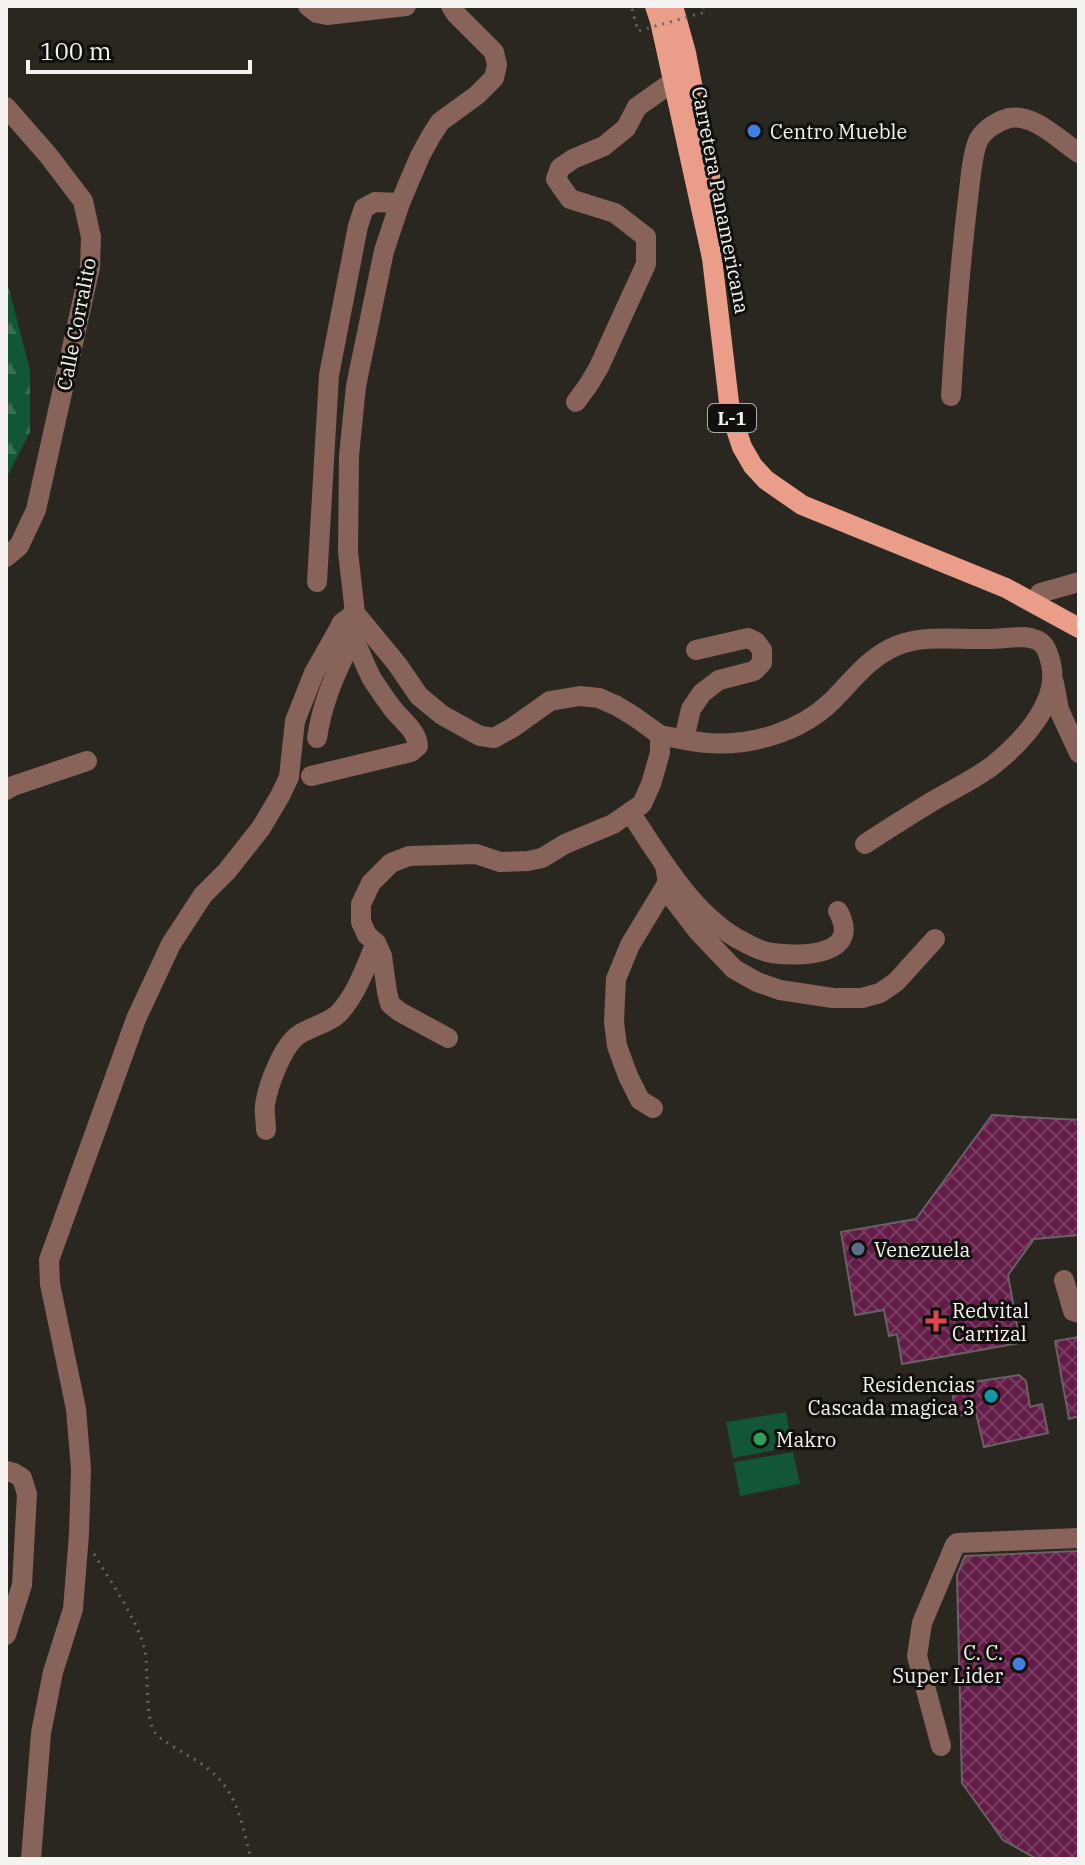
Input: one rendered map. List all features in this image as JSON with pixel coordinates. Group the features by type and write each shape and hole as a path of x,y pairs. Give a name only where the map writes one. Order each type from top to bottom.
{"main road":[{"name":"Carretera Panamericana","path":"655,6 712,258 730,411 742,447 753,466 766,480 802,505 1006,588 1079,628"},
{"name":"Carretera Panamericana","path":"673,6 686,53 725,256 741,406 753,442 764,460 807,495 1009,576 1079,614"}],"street":[{"path":"308,6 317,13 327,15 406,6"},
{"path":"317,738 320,717 350,625 349,456 356,386 384,251 420,156 440,122 477,95 494,78 497,65 494,52 451,6"},
{"path":"684,6 686,53"},
{"path":"576,402 599,367 646,264 646,237 615,213 570,199 556,179 560,168 604,146 626,128 637,107 674,81"},
{"name":"Calle Corralito","path":"6,107 83,201 91,237 90,267 36,510 19,546 6,557"},
{"path":"951,396 960,262 971,171 979,139 991,126 1008,118 1022,118 1038,125 1079,153"},
{"path":"317,582 329,375 358,226 364,208 375,202 400,203"},
{"path":"1040,593 1079,582"},
{"path":"350,625 397,664 419,696 442,715 480,736 494,738 550,701 580,696 599,698 617,706 660,735 724,744 762,739 794,728 822,711 866,663 896,646 941,639 1036,638 1046,647 1059,710 1079,753"},
{"path":"311,776 411,752 418,746 414,734 392,709 372,678 350,625"},
{"path":"31,1859 41,1733 53,1672 73,1609 81,1469 76,1409 50,1284 49,1260 136,1019 171,944 203,895 227,871 261,828 280,796 289,777 295,721 314,673 350,625"},
{"path":"684,739 691,709 702,693 719,680 754,671 762,663 762,650 748,638 696,650"},
{"path":"865,844 991,767 1043,713 1053,679"},
{"path":"448,1038 390,1004 382,956 361,922 361,904 371,883 391,863 409,856 476,854 500,862 528,861 542,858 565,844 613,824 642,804 660,753 660,735"},
{"path":"6,790 87,761"},
{"path":"630,812 666,874 705,913 737,938 769,953 812,953 837,946 845,934 845,923 838,911"},
{"path":"666,874 670,895 697,930 734,969 780,990 848,998 880,993 896,982 935,939"},
{"path":"653,1108 640,1100 617,1046 614,1022 616,979 666,874"},
{"path":"266,1130 265,1104 280,1059 291,1041 338,1013 362,975 376,943"},
{"path":"1064,1280 1073,1311 1079,1313"},
{"path":"6,1471 22,1478 27,1494 22,1585 6,1635"},
{"path":"941,1746 917,1656 922,1623 955,1545 1079,1538"}],"path":[{"path":"632,9 638,31 705,12 703,6"},
{"path":"78,1544 92,1549 137,1631 144,1649 148,1710 155,1734 204,1765 223,1782 237,1803 251,1859"}],"green space":[{"path":"6,286 30,370 30,432 6,479"},
{"name":"Makro","path":"786,1412 792,1447 733,1458 726,1422"},
{"name":"Makro","path":"793,1452 800,1484 740,1496 734,1462"}],"building":[{"path":"992,1115 1079,1120 1079,1235 1034,1239 1008,1275 1020,1343 902,1364 897,1334 889,1336 884,1310 855,1315 841,1232 916,1219"},
{"path":"1079,1337 1079,1416 1069,1419 1055,1341"},
{"path":"1019,1375 1026,1381 1030,1407 1042,1404 1048,1433 984,1447 976,1413 955,1416 952,1385"},
{"name":"C. C. Super Lider","path":"1079,1551 1079,1859 1037,1859 1003,1840 962,1783 957,1575 965,1556"}],"place":[{"name":"Centro Mueble","path":"754,131"},
{"name":"Venezuela","path":"858,1249"},
{"name":"Redvital Carrizal","path":"936,1321"},
{"name":"Residencias Cascada magica 3","path":"991,1396"},
{"name":"Makro","path":"760,1439"},
{"name":"C. C. Super Lider","path":"1019,1664"}]}
